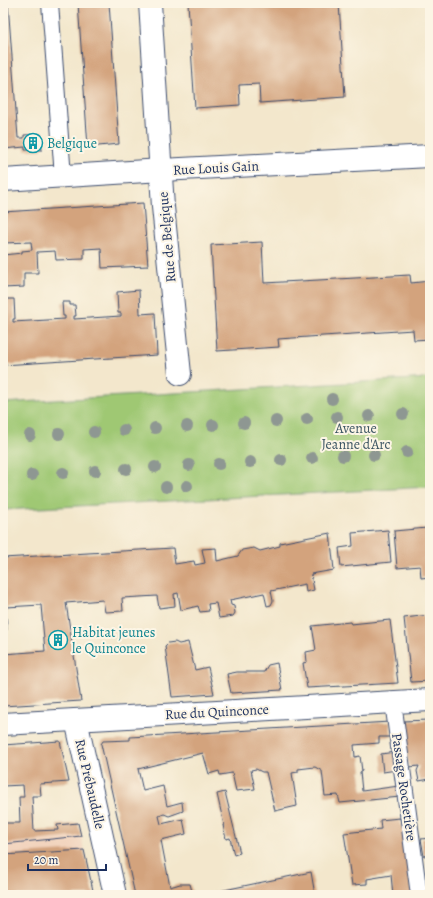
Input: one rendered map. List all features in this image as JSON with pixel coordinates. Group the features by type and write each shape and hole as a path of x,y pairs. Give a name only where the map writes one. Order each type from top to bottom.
{"street":[{"name":"Rue de Belgique","path":"150,3 164,207 180,374"},
{"name":"Rue Louis Gain","path":"3,180 430,156"},
{"name":"Rue du Quinconce","path":"3,724 430,700"},
{"name":"Rue Prébaudelle","path":"76,720 115,895"}],"lane":[{"path":"50,3 63,177"},
{"name":"Passage Rochetière","path":"393,702 419,895"}],"shaded area":[{"path":"81,836 94,895 3,895 3,844"}],"green space":[{"name":"Avenue Jeanne d'Arc","path":"430,378 430,487 3,510 3,403"}],"building":[{"path":"3,3 8,3 18,138 24,138 24,135 41,134 42,150 25,150 25,147 3,149"},
{"path":"78,3 109,3 119,144 88,147"},
{"path":"188,3 339,3 345,97 260,103 259,84 239,85 240,105 195,108"},
{"path":"143,203 148,266 102,268 101,248 84,249 84,259 56,260 55,251 37,252 38,273 24,273 24,287 3,288 3,255 22,253 22,251 32,250 31,242 3,243 3,212"},
{"path":"262,242 264,283 410,275 411,283 430,281 430,339 414,340 413,330 278,339 279,347 217,351 211,245"},
{"path":"139,290 140,314 155,313 157,355 3,365 3,299 14,299 15,319 13,319 13,322 65,319 65,316 63,316 62,302 70,302 70,305 75,305 76,316 74,316 74,319 121,316 121,313 118,313 117,292"},
{"path":"427,528 427,531 430,530 430,577 421,578 420,566 397,568 394,531"},
{"path":"388,530 391,562 341,567 339,548 353,546 352,533"},
{"path":"330,533 334,570 311,574 314,590 306,592 305,584 271,591 273,601 271,605 267,606 264,593 230,600 231,605 234,606 235,613 233,616 219,618 216,603 208,604 209,611 200,612 198,606 181,610 178,593 174,594 175,606 159,608 157,596 122,598 123,611 105,612 103,600 66,603 81,701 3,706 3,654 45,651 41,605 6,607 7,630 3,630 3,558 173,548 175,564 194,561 195,565 205,563 202,549 216,548 217,561 238,556 242,550 254,548 260,551 280,546 280,543"},
{"path":"430,615 430,681 411,682 404,618"},
{"path":"390,620 398,683 307,688 303,663 307,662 306,652 316,650 312,626"},
{"path":"175,642 179,644 188,642 195,670 208,667 214,694 172,697 165,646 168,643"},
{"path":"277,663 282,690 231,693 227,674 237,672 264,672 268,665"},
{"path":"430,720 430,779 419,781 417,771 419,766 409,767 402,721"},
{"path":"390,722 392,737 379,737 379,743 354,745 355,757 360,756 362,791 399,786 400,797 340,803 338,795 325,796 322,771 315,767 298,769 298,772 292,773 297,806 275,811 266,772 256,769 251,770 255,789 236,791 232,773 220,775 219,771 209,774 203,753 138,769 143,791 163,786 167,806 182,802 183,811 169,816 164,814 159,816 161,824 183,819 186,834 161,840 170,887 180,884 190,884 193,895 135,895 101,744 103,741 130,740 130,737"},
{"path":"60,741 69,782 40,784 41,796 32,796 34,831 58,830 57,825 78,823 81,836 4,844 3,823 20,823 19,797 24,797 23,785 3,786 3,745"},
{"path":"395,752 397,770 383,772 381,754"},
{"path":"225,792 240,853 234,855 230,838 226,839 217,794"},
{"path":"400,818 402,827 405,827 413,895 393,895 391,875 367,879 367,884 352,885 344,833 381,829 380,820"},
{"path":"430,838 430,855 424,856 421,839"},
{"path":"84,850 94,895 3,895 3,855"},
{"path":"311,872 315,895 205,895 205,894"}],"place":[{"name":"Belgique","path":"33,143"},
{"name":"Habitat jeunes le Quinconce","path":"58,640"}]}
